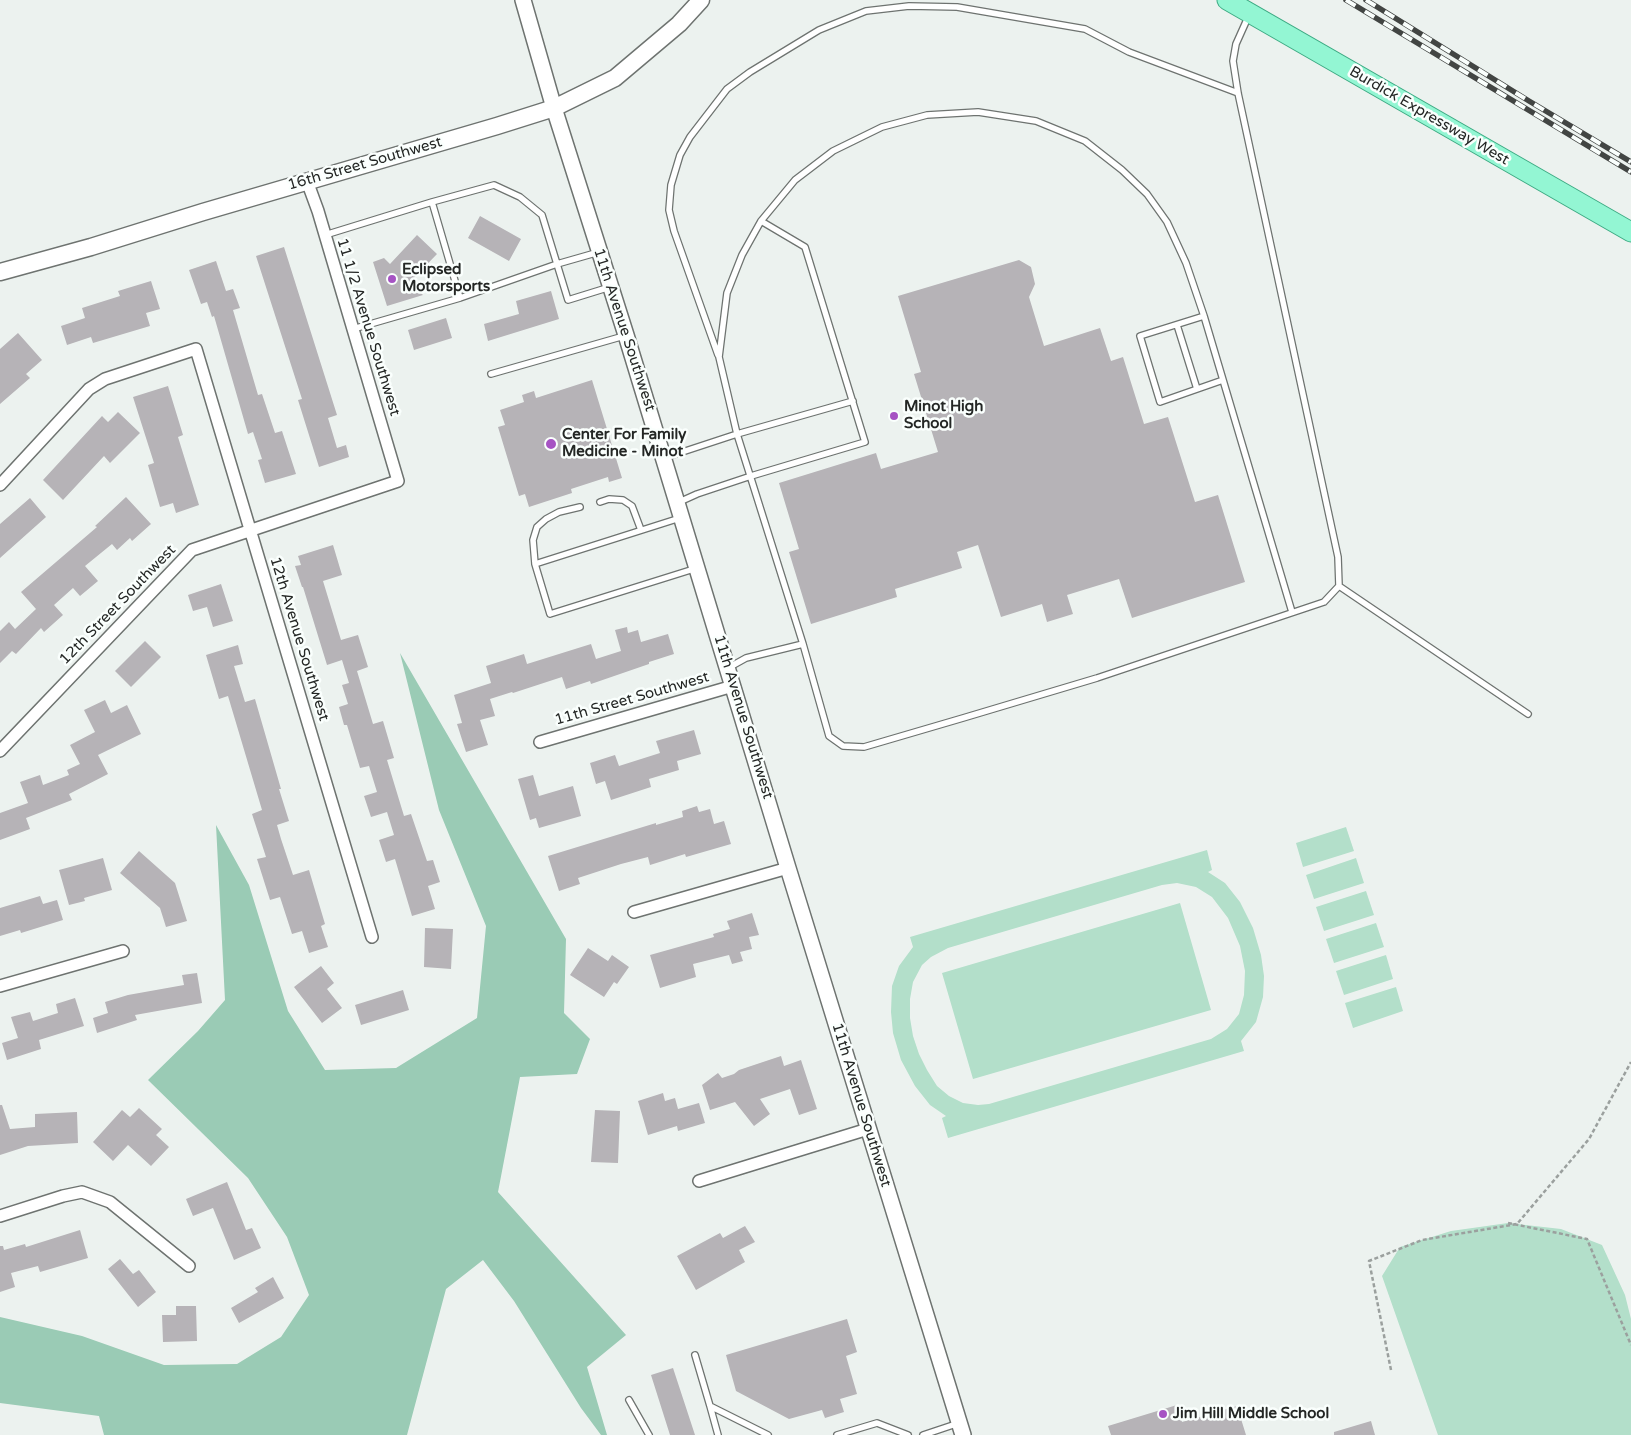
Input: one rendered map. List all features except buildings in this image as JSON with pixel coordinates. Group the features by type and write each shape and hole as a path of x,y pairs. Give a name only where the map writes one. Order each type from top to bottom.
{"main road":[{"name":"16th Street Southwest","path":"0,272 91,247 554,108 615,78 679,24 701,0"},
{"name":"Burdick Expressway West","path":"1227,0 1631,232"}],"street":[{"name":"11th Avenue Southwest","path":"523,0 554,108 664,458 961,1429"},
{"name":"11 1/2 Avenue Southwest","path":"307,181 325,235 398,482"},
{"name":"12th Avenue Southwest","path":"0,485 89,388 105,379 196,350 372,937"},
{"name":"12th Street Southwest","path":"0,751 192,550 398,482"},
{"name":"11th Street Southwest","path":"540,742 733,686"},
{"path":"634,912 788,868"},
{"path":"0,986 124,951"},
{"path":"698,1181 868,1129"},
{"path":"0,1216 82,1192 110,1202 189,1266"}],"lane":[{"path":"1238,93 1129,52 1084,29 957,7 909,6 866,11 819,30 750,72 727,90 690,137 680,155 671,186 669,210 674,231 719,357 737,434 803,644 829,736 843,746 864,747 1097,678 1324,602 1339,586 1338,556 1238,93 1233,61 1236,44 1250,13"},
{"path":"719,357 727,293 742,255 761,221 795,180 833,151 882,127 927,115 978,112 1036,121 1085,142 1122,170 1147,194 1167,222 1186,263 1204,316 1292,612"},
{"path":"325,235 494,185 520,197 542,215 568,300 610,287"},
{"path":"432,202 460,298"},
{"path":"677,503 751,476 865,442 805,247 761,221"},
{"path":"353,329 460,298 557,264 599,252"},
{"path":"1204,316 1140,336 1160,402 1223,380"},
{"path":"1177,325 1197,389"},
{"path":"491,374 626,335"},
{"path":"664,458 737,434 853,402"},
{"path":"600,502 609,499 623,500 632,506 641,530"},
{"path":"580,507 559,512 546,519 537,527 533,540 535,564 550,614 697,568"},
{"path":"535,564 682,518"},
{"path":"1339,586 1528,714"},
{"path":"728,668 746,658 803,644"},
{"path":"695,1355 718,1435"},
{"path":"629,1400 649,1435"},
{"path":"710,1406 768,1435"},
{"path":"837,1435 877,1423 908,1435"},
{"path":"923,1435 961,1429"}],"path":[{"path":"1391,1370 1369,1261 1422,1240 1517,1224 1589,1139 1631,1062"},
{"path":"1508,1223 1587,1239 1631,1345"}],"green space":[{"path":"400,653 566,939 564,1013 590,1039 577,1074 520,1077 498,1192 626,1335 587,1367 607,1435 601,1435 581,1408 514,1301 483,1260 446,1289 407,1435 104,1435 99,1416 0,1403 0,1317 82,1336 164,1365 237,1364 281,1337 309,1295 287,1237 248,1178 148,1080 198,1031 225,1000 216,825 249,885 288,1011 325,1070 396,1068 477,1018 486,926 439,810"},
{"path":"1346,827 1354,851 1303,867 1296,843"},
{"path":"1207,850 1212,870 1208,872 1225,883 1240,902 1253,928 1261,955 1264,976 1263,997 1256,1022 1241,1041 1244,1051 948,1138 942,1118 946,1116 930,1105 915,1086 901,1060 893,1033 891,1012 892,986 899,966 913,947 910,937","holes":["1177,883 1196,887 1212,897 1228,918 1240,946 1245,971 1244,995 1239,1014 1227,1029 1211,1039 989,1104 963,1103 949,1096 937,1086 919,1054 910,1018 910,999 913,982 922,965 931,957 948,948 1162,885"]},
{"path":"1356,858 1364,883 1314,899 1306,875"},
{"path":"1366,891 1374,915 1324,931 1316,907"},
{"path":"1180,903 1211,1010 973,1079 942,973"},
{"path":"1376,923 1384,947 1334,963 1326,939"},
{"path":"1386,955 1393,979 1344,995 1336,971"},
{"path":"1396,987 1403,1011 1353,1028 1345,1003"},
{"path":"1508,1223 1561,1229 1602,1245 1625,1295 1631,1319 1631,1435 1438,1435 1382,1276 1400,1247 1451,1231"}],"railway":[{"path":"1346,0 1631,172"},
{"path":"1366,0 1631,162"}],"place":[{"name":"Eclipsed Motorsports","path":"392,279"},
{"name":"Minot High School","path":"894,416"},
{"name":"Center For Family Medicine - Minot","path":"551,444"},
{"name":"Jim Hill Middle School","path":"1163,1414"}]}
